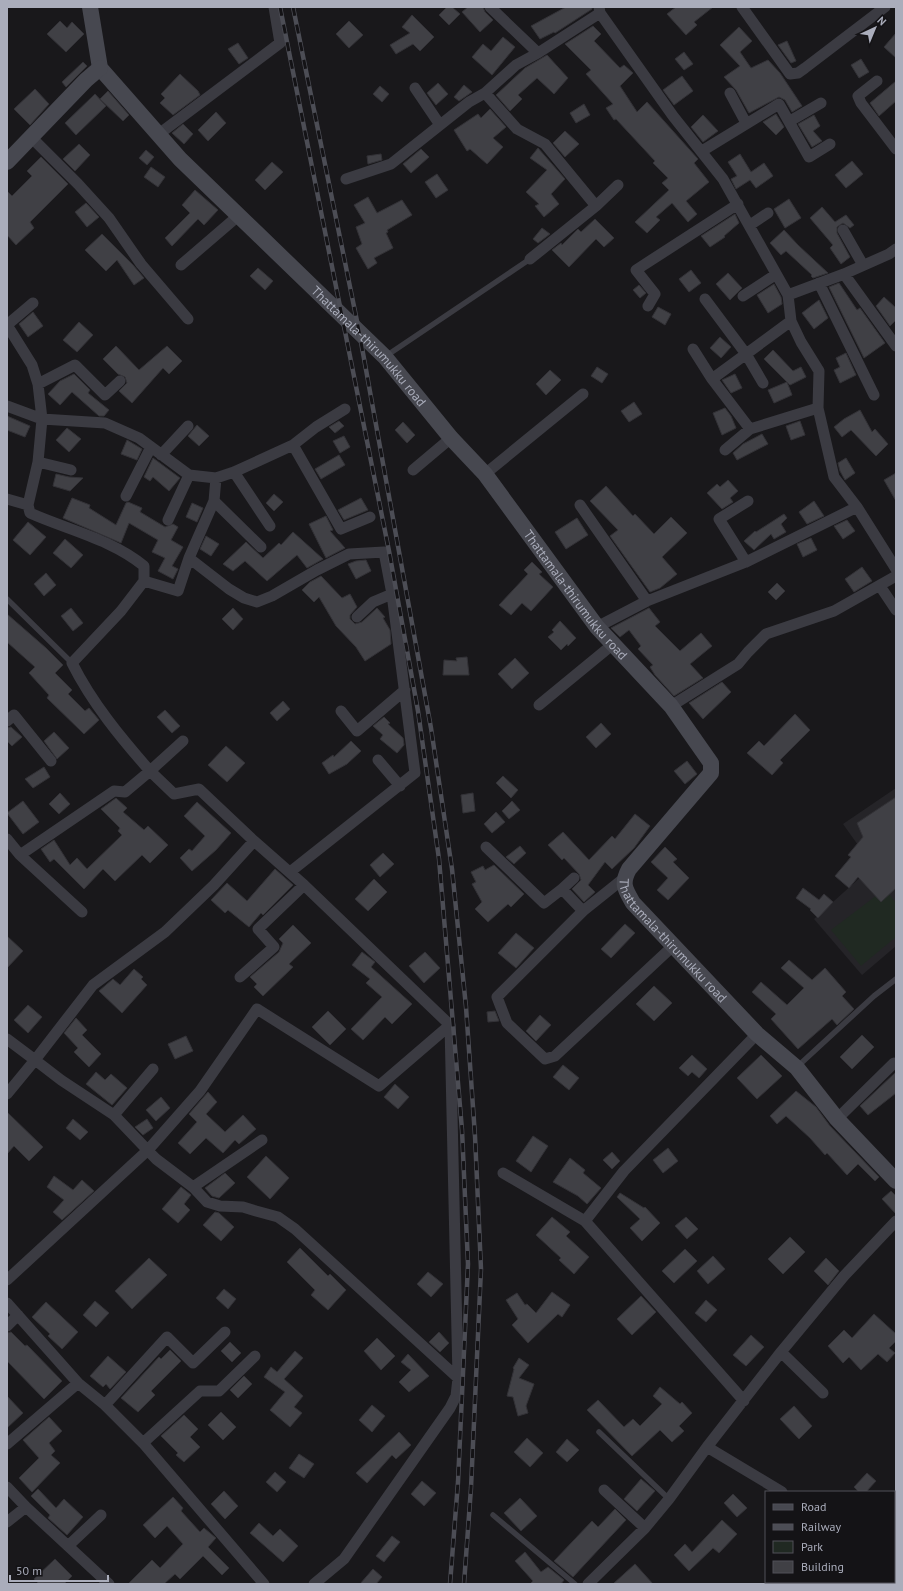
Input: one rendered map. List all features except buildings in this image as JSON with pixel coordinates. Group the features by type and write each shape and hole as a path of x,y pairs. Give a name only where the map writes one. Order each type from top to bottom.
{"street":[{"path":"7,162 86,80 100,68 90,7"},
{"path":"159,134 280,43 274,7"},
{"path":"490,7 512,30 538,53"},
{"path":"742,7 790,74 798,73 885,7"},
{"path":"346,179 391,164 440,125 484,93 516,65 538,53 599,10 673,116 723,179 750,225 775,275 788,295 791,321 800,342 818,371 818,408 834,477 857,507 896,569"},
{"name":"Thattamala-thirumukku road","path":"100,68 180,159 385,357 451,438 485,474 596,627 671,706 711,763 711,774 636,859 623,879 626,891 633,903 757,1034 796,1068 837,1119 896,1180"},
{"path":"876,81 858,96 861,103 896,149"},
{"path":"415,88 440,125"},
{"path":"484,93 517,129 545,144 596,206"},
{"path":"730,93 746,123"},
{"path":"790,121 822,103"},
{"path":"702,151 779,104 809,157 830,144"},
{"path":"31,137 78,184 109,218 141,264 188,318"},
{"path":"530,259 596,206 618,185"},
{"path":"648,306 655,294 636,270 738,204"},
{"path":"750,225 768,213"},
{"path":"181,265 238,216"},
{"path":"843,230 863,265"},
{"path":"788,295 844,274 890,254 896,249"},
{"path":"844,274 896,346"},
{"path":"743,296 775,275"},
{"path":"819,283 874,395"},
{"path":"705,299 746,354 763,383"},
{"path":"33,303 7,325 11,339 32,365 38,384 42,419 38,462 28,505 30,513 93,538 131,556 144,566 144,581 121,611 72,663 83,685 126,744 150,771 174,794 199,788 254,841 304,885 450,1026 458,1378 456,1396 446,1414 344,1559 314,1584"},
{"path":"712,379 791,321"},
{"path":"693,349 712,379 750,429"},
{"path":"38,384 75,365 105,395 120,381"},
{"path":"485,474 584,394"},
{"path":"7,406 42,419 106,423 139,438 188,475 216,478 234,472 293,445 316,427 345,409"},
{"path":"725,450 750,429 818,408"},
{"path":"160,455 188,426"},
{"path":"413,470 451,438"},
{"path":"293,445 341,529 370,517"},
{"path":"126,496 151,447"},
{"path":"38,462 71,470"},
{"path":"234,472 270,526"},
{"path":"168,520 188,475"},
{"path":"144,581 178,592 189,558 214,501 216,478"},
{"path":"7,499 28,505"},
{"path":"214,501 261,547"},
{"path":"746,562 719,519 748,501"},
{"path":"580,505 647,600"},
{"path":"596,627 647,600 746,562 857,507"},
{"path":"189,558 229,589 244,598 257,602 272,596 317,570 349,554 384,552 392,594 416,773 290,872"},
{"path":"671,706 738,664 766,634 834,611 896,576"},
{"path":"880,586 896,610"},
{"path":"358,617 373,602 392,594"},
{"path":"539,706 612,645"},
{"path":"341,711 357,731 405,690"},
{"path":"7,721 14,715 51,761"},
{"path":"20,855 114,791 125,792 183,741"},
{"path":"378,760 400,786"},
{"path":"7,839 20,855 82,912"},
{"path":"7,1094 93,985 165,932 214,885 254,841"},
{"path":"486,847 544,903 574,878"},
{"path":"623,879 583,911 497,996 507,1023 545,1059 555,1056 673,946"},
{"path":"240,977 274,948 258,929 304,885"},
{"path":"562,889 583,911"},
{"path":"7,1280 148,1150 200,1091 257,1009 379,1086 450,1026"},
{"path":"585,1221 624,1171 757,1034"},
{"path":"7,1039 61,1080 114,1115 156,1158 193,1186 207,1202 220,1206 243,1207 278,1217 295,1229 458,1378"},
{"path":"837,1119 894,1063"},
{"path":"114,1115 153,1069"},
{"path":"193,1186 262,1140"},
{"path":"503,1173 585,1221 744,1401"},
{"path":"588,1584 645,1528 669,1499 707,1447 781,1352 844,1276 896,1221"},
{"path":"7,1303 78,1383 105,1406 143,1443 264,1584"},
{"path":"7,1326 18,1315"},
{"path":"105,1406 167,1337 194,1363 225,1332"},
{"path":"781,1352 823,1393"},
{"path":"143,1443 200,1391 219,1391 255,1356"},
{"path":"7,1444 78,1383"},
{"path":"707,1447 780,1491"},
{"path":"7,1487 26,1507 109,1584"},
{"path":"604,1490 645,1528"},
{"path":"7,1522 26,1507"},
{"path":"68,1546 101,1515"}],"lane":[{"path":"385,357 530,259"},
{"path":"7,599 72,663"},
{"path":"796,1068 874,996 896,979"},
{"path":"599,1432 669,1499"},
{"path":"493,1515 575,1584"}],"shaded area":[{"path":"896,788 896,946 862,975 814,919 873,866 843,824"}],"green space":[{"path":"885,889 896,903 896,937 861,966 831,930"}],"railway":[{"path":"280,7 389,551 418,711 439,859 462,1130 468,1264 458,1482 450,1584"},
{"path":"293,7 359,331 431,728 452,869 466,1007 475,1136 481,1269 471,1488 464,1584"}]}
